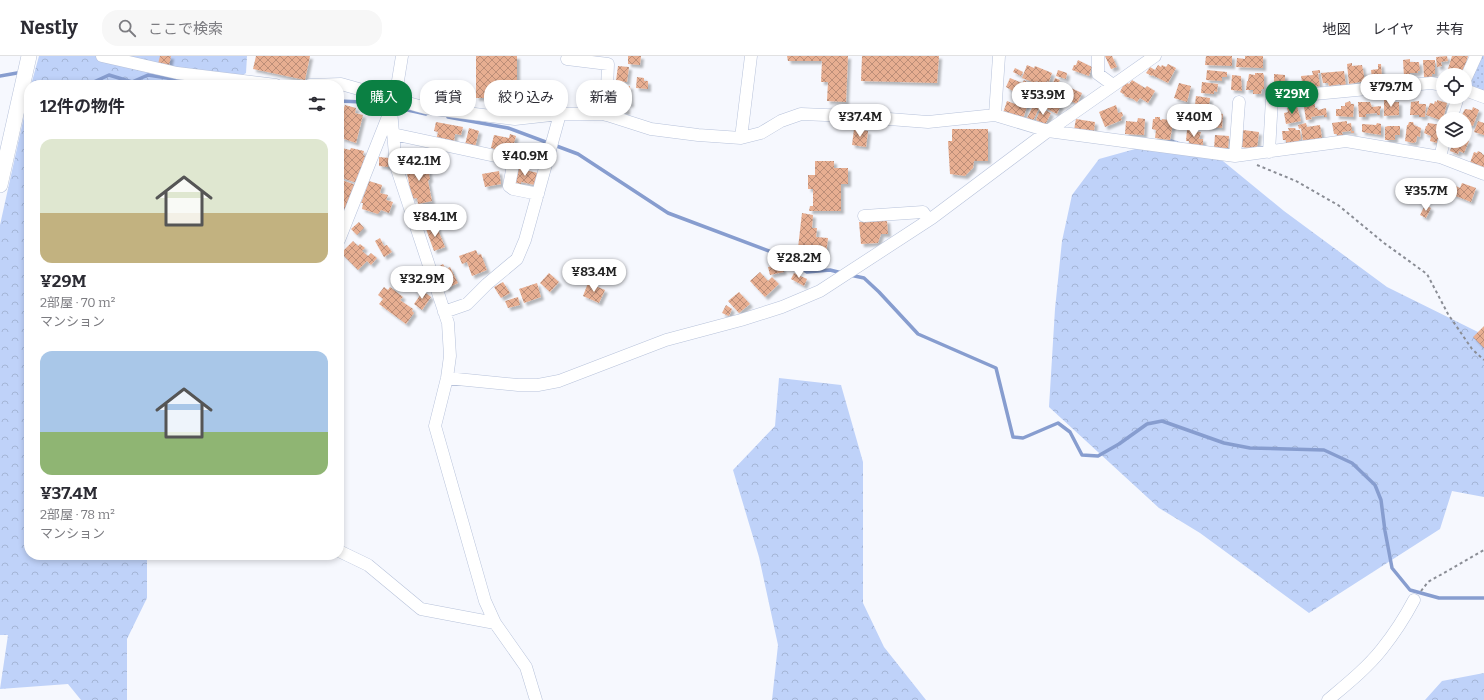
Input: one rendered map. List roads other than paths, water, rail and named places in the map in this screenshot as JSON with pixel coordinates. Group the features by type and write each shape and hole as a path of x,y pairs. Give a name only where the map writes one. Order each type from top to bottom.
{"main road":[{"path":"24,80 30,56"},
{"path":"0,185 24,82"}],"street":[{"path":"102,56 151,62 177,73 235,80"},
{"path":"398,80 402,56"},
{"path":"741,138 751,56"},
{"path":"995,115 999,56"},
{"path":"1098,56 1098,74 1113,85"},
{"path":"447,378 518,385 538,385 559,381 666,340 768,311 820,291 929,220 1048,131 1155,56"},
{"path":"1470,68 1476,56"},
{"path":"567,59 608,64 607,80"},
{"path":"1270,152 1272,98 1431,83 1436,84"},
{"path":"344,85 356,90"},
{"path":"1472,93 1484,97"},
{"path":"1236,156 1239,102"},
{"path":"412,107 484,115"},
{"path":"609,116 652,129 698,136 741,138 762,133 781,121 801,114 928,122 995,115 1048,131 1236,156 1346,141 1440,156 1484,174"},
{"path":"344,228 389,116"},
{"path":"393,116 396,166 448,323 450,356 447,378 435,426 485,602 495,623 526,667 536,700"},
{"path":"491,116 515,119 542,116"},
{"path":"444,312 467,304 487,284 517,259 525,240 559,116"},
{"path":"393,134 514,160 509,186 513,189 538,194"},
{"path":"1440,156 1442,148"},
{"path":"864,216 923,212 929,220"},
{"path":"344,553 368,565 421,609 495,623"},
{"path":"1328,700 1346,685 1382,649 1406,615 1414,600"}],"waterway":[{"path":"0,76 17,73"},
{"path":"98,80 109,75 125,80"},
{"path":"137,80 148,75 180,80"},
{"path":"344,101 385,103 420,113"},
{"path":"448,117 508,128 578,154 668,213 782,256 807,272 830,270 842,273"},
{"path":"850,275 864,278 918,334 996,368 1013,437 1023,438 1058,423 1070,432 1082,455 1098,456 1119,444 1147,424 1162,421 1224,443 1250,448 1324,450 1352,463 1375,485 1381,500 1392,568 1410,590 1439,598 1484,598"}]}
